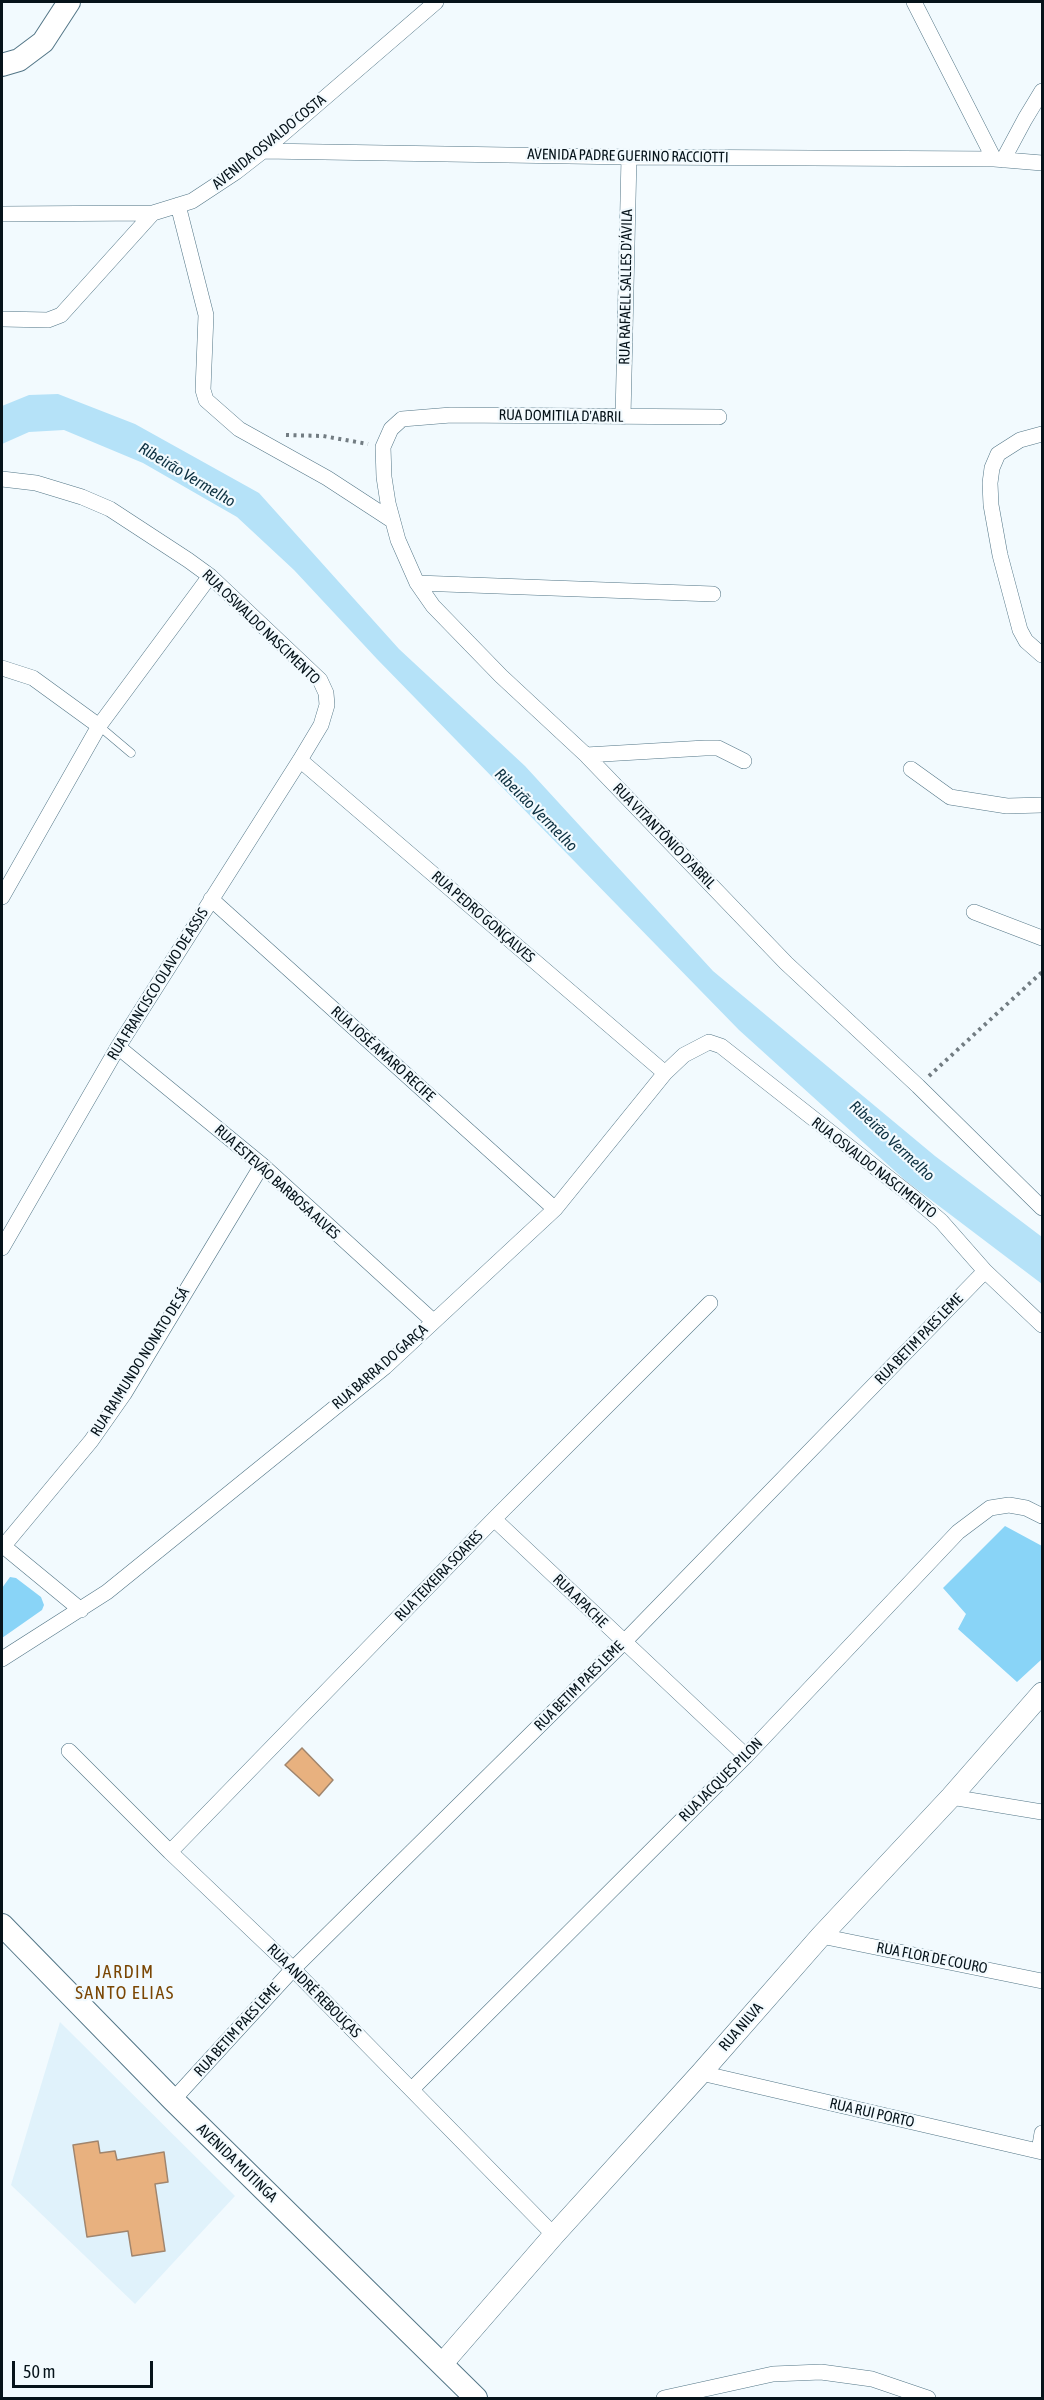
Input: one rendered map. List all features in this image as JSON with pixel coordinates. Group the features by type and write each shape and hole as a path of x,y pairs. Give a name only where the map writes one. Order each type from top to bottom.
{"main road":[{"path":"2,65 19,60 43,42 69,2"},
{"name":"AVENIDA MUTINGA","path":"2,1925 173,2100 476,2398"}],"street":[{"name":"AVENIDA OSVALDO COSTA","path":"2,214 153,213 192,201 263,151 436,2"},
{"path":"914,2 999,159 1042,91"},
{"name":"AVENIDA PADRE GUERINO RACCIOTTI","path":"263,151 629,157 999,159 1042,163"},
{"name":"RUA RAFAELL SALLES D'ÁVILA","path":"623,417 629,157"},
{"path":"178,205 206,315 207,337 203,390 206,400 239,429 327,478 393,521"},
{"path":"2,319 44,320 61,315 153,213"},
{"name":"RUA DOMITILA D'ABRIL","path":"383,447 391,429 402,419 439,415 719,417"},
{"path":"1042,434 1020,440 998,454 992,468 990,483 991,505 1000,555 1020,630 1026,641 1042,655"},
{"name":"RUA VITANTÔNIO D'ABRIL","path":"383,447 384,477 398,540 417,583 433,606 501,676 586,755 786,963 918,1086 1042,1208"},
{"name":"RUA OSWALDO NASCIMENTO","path":"2,479 36,483 82,497 110,509 151,534 210,576 320,680 327,699 321,725"},
{"path":"2,897 8,874 99,726 210,576"},
{"path":"417,583 713,594"},
{"path":"2,668 33,678 99,726"},
{"name":"RUA FRANCISCO OLAVO DE ASSIS","path":"2,1248 118,1047 321,725"},
{"path":"586,755 718,748 744,761"},
{"name":"RUA PEDRO GONÇALVES","path":"300,760 665,1073"},
{"path":"911,769 950,797 1007,806 1042,805"},
{"name":"RUA JOSÉ AMARO RECIFE","path":"211,900 555,1209"},
{"path":"974,912 1042,938"},
{"name":"RUA BARRA DO GARÇA","path":"2,1659 107,1592 386,1367 555,1209 665,1073 684,1055 700,1045 709,1042 721,1046"},
{"name":"RUA OSVALDO NASCIMENTO","path":"721,1046 941,1221 985,1271 1042,1325"},
{"name":"RUA ESTEVÃO BARBOSA ALVES","path":"118,1047 262,1165 433,1321"},
{"name":"RUA RAIMUNDO NONATO DE SÁ","path":"2,1546 91,1441 124,1394 262,1165"},
{"name":"RUA BETIM PAES LEME","path":"173,2100 293,1969 624,1642 985,1271"},
{"name":"RUA TEIXEIRA SOARES","path":"170,1852 494,1519 710,1303"},
{"name":"RUA JACQUES PILON","path":"412,2089 746,1756 958,1532 990,1508 1009,1504 1026,1508 1042,1516"},
{"name":"RUA APACHE","path":"494,1519 746,1756"},
{"path":"2,1546 81,1610"},
{"name":"RUA NILVA","path":"442,2364 821,1936 951,1797 1042,1693"},
{"name":"RUA ANDRÉ REBOUÇAS","path":"69,1751 170,1852 293,1969 554,2235"},
{"path":"951,1797 1042,1812"},
{"name":"RUA FLOR DE COURO","path":"821,1936 1042,1981"},
{"name":"RUA RUI PORTO","path":"701,2073 1041,2151"},
{"path":"1041,2151 1042,2133"},
{"path":"664,2398 773,2374 821,2372 872,2379 928,2398"}],"lane":[{"path":"99,726 131,753"}],"path":[{"path":"280,435 323,436 383,447"},
{"path":"918,1086 1042,972"}],"shaded area":[{"path":"1005,1526 1042,1546 1042,1659 1017,1682 958,1629 966,1614 943,1588"},
{"path":"10,1577 16,1578 41,1597 44,1605 42,1610 2,1638 2,1588"},
{"path":"60,2022 235,2196 135,2304 11,2185"}],"water":[{"name":"Ribeirão Vermelho","path":"58,394 135,424 259,493 399,649 525,766 713,971 935,1156 1042,1237 1042,1284 906,1181 739,1030 377,659 294,570 237,517 143,463 64,430 29,432 2,444 2,406 29,395"}],"building":[{"path":"302,1748 333,1780 319,1796 285,1765"},
{"path":"98,2141 100,2153 115,2151 117,2160 164,2152 168,2182 155,2184 165,2251 132,2256 128,2231 87,2237 73,2145"}],"district":[{"name":"JARDIM SANTO ELIAS","path":"125,1982"}]}
